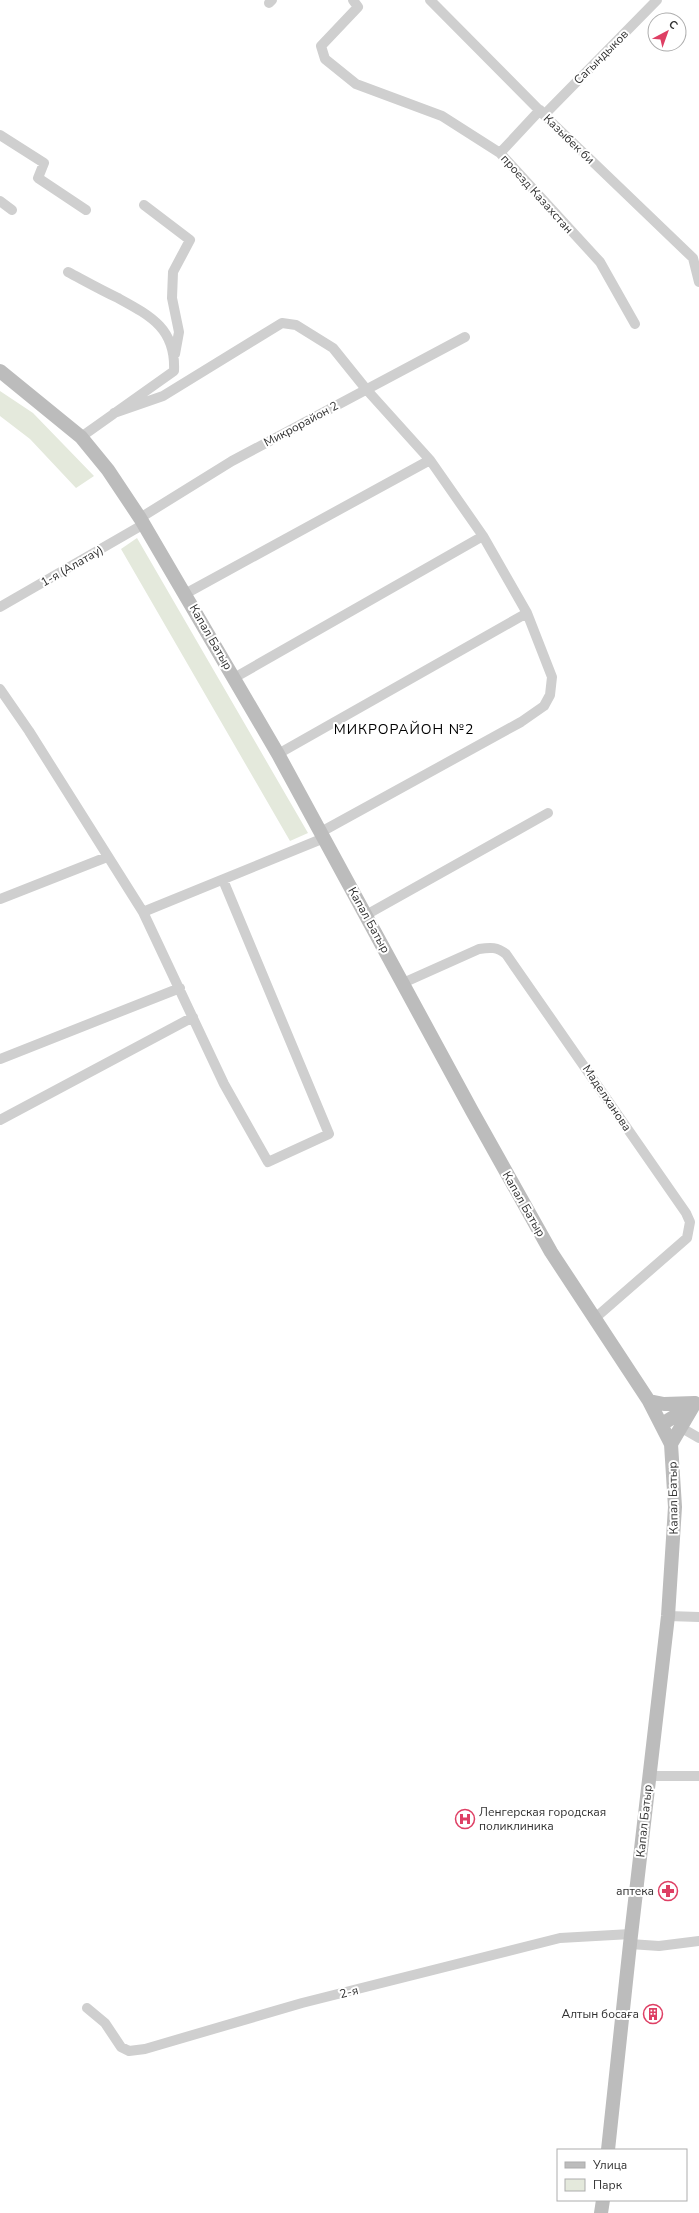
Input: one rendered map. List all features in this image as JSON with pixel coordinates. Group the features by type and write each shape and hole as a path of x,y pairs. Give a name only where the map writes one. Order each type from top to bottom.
{"main road":[{"name":"Капал Батыр","path":"0,371 81,437 108,470 142,521 278,754 483,1131 551,1252 649,1401 671,1444 675,1507 668,1616 648,1776 608,2149"},
{"path":"649,1401 664,1404 697,1402"},
{"path":"662,1424 697,1402"},
{"path":"671,1444 680,1427 697,1402"},
{"path":"601,2213 603,2201"}],"street":[{"name":"проезд Казахстан","path":"353,0 358,7 322,46 325,59 356,84 442,116 500,153 600,262 635,324"},
{"name":"Казыбек би","path":"430,0 542,113 696,256 699,282"},
{"name":"Сагындыков","path":"500,153 657,0"},
{"path":"0,135 44,163 38,178 86,210"},
{"path":"0,201 12,210"},
{"path":"81,437 174,371 179,332 172,298 173,272 190,240 144,205"},
{"path":"68,272 149,315 165,331 175,354"},
{"path":"114,413 163,396 282,323 296,325 333,348 366,389 430,460 483,536 527,613 552,677 550,695 544,706 521,722 322,835 223,880 143,912"},
{"name":"Микрорайон 2","path":"142,521 232,461 465,337"},
{"path":"185,594 430,460"},
{"name":"1-я (Алатау)","path":"0,607 142,521"},
{"path":"234,678 483,536"},
{"path":"278,754 527,613"},
{"path":"0,689 29,731 143,912 224,1084 268,1162 329,1134 223,880"},
{"path":"366,915 548,813"},
{"path":"0,899 107,857"},
{"name":"Маделханова","path":"403,983 479,949 490,947 499,948 506,954 686,1213 690,1222 687,1238 594,1319"},
{"path":"0,1059 180,988"},
{"path":"0,1120 193,1017"},
{"path":"680,1427 699,1438"},
{"path":"668,1616 699,1617"},
{"path":"648,1776 699,1776"},
{"name":"2-я","path":"87,2008 105,2024 121,2046 129,2051 145,2049 302,2003 560,1938 630,1939 659,1946 699,1940"}],"green space":[{"path":"0,391 33,413 94,476 76,488 30,439 0,416"},
{"path":"137,538 308,833 290,841 121,549"}],"place":[{"name":"Ленгерская городская поликлиника","path":"465,1819"},
{"name":"аптека","path":"668,1891"},
{"name":"Алтын босаға","path":"653,2014"}],"district":[{"name":"МИКРОРАЙОН №2","path":"404,729"}]}
